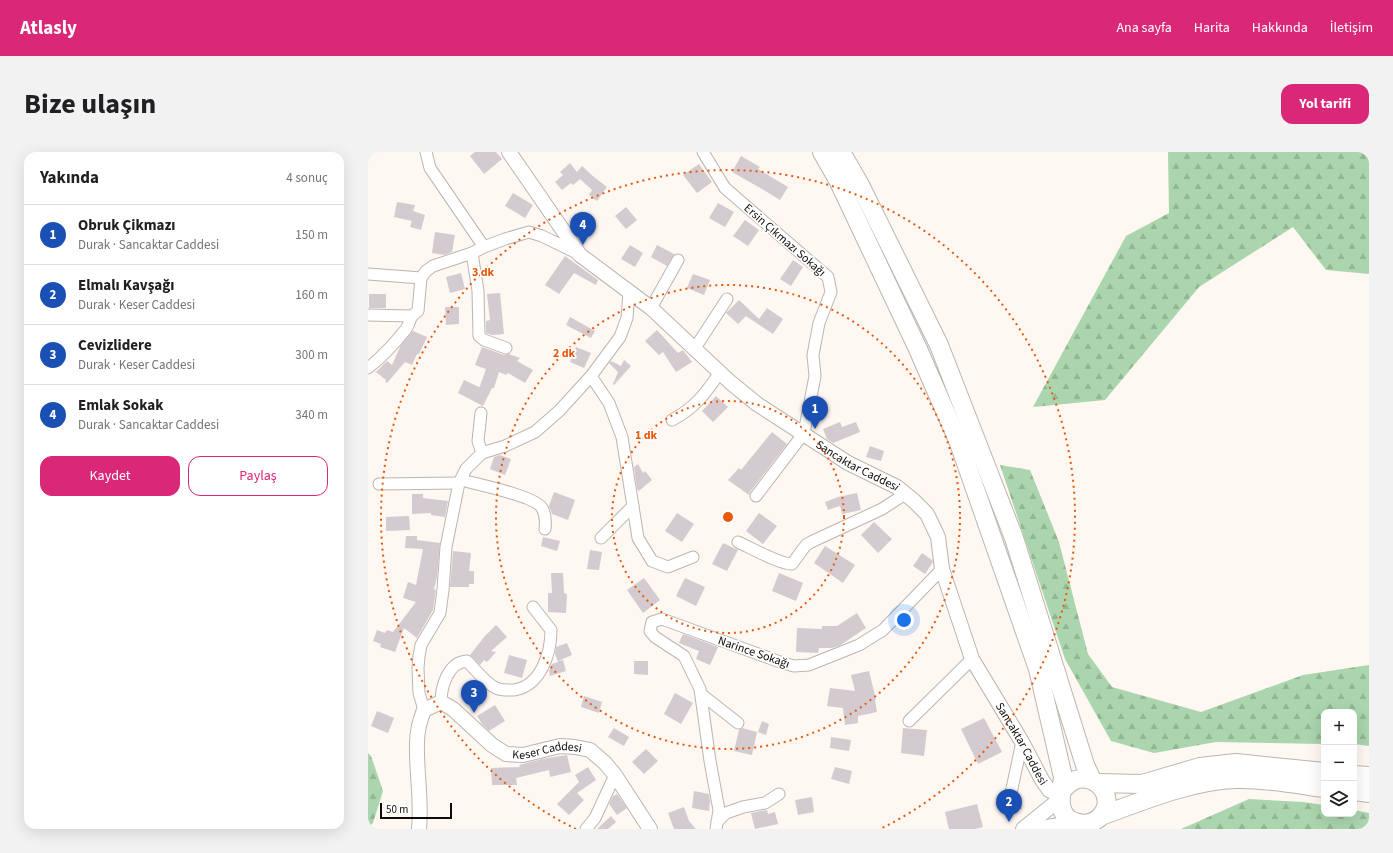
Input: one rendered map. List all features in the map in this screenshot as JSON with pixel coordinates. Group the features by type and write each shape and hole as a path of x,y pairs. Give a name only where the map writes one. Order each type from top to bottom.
{"highway":[{"path":"822,152 838,180 914,342 959,443 1038,669 1063,777 1061,806 1068,819 1087,823 1171,792 1203,783 1236,779 1321,784"},
{"path":"841,152 860,185 939,345 1014,538 1085,765 1095,782 1103,789 1106,795 1105,810 1087,823"},
{"path":"1061,795 1072,781 1085,778 1095,782 1142,784 1200,767 1236,763 1321,784"},
{"path":"1357,775 1369,776"},
{"path":"1357,791 1369,793"}],"street":[{"path":"426,152 430,168 484,247"},
{"name":"Sancaktar Caddesi","path":"508,152 580,255 651,308 757,404 804,433 848,463 897,488 926,514 938,538 942,569 972,659 1049,790 1061,795"},
{"name":"Ersin Çıkmazı Sokağı","path":"702,152 725,188 828,277 831,292 818,323 813,355 816,376 804,433"},
{"path":"368,368 376,362 407,327 411,316 418,311 421,278 426,271 433,266 472,253 505,239 529,232 542,236 580,255"},
{"path":"472,253 478,291 479,336 484,340 506,348"},
{"path":"651,308 678,260"},
{"path":"368,274 421,278"},
{"path":"419,829 420,806 416,742 420,721 424,710 419,693 419,656 421,645 440,613 446,546 460,482 466,469 482,453 505,446 535,432 559,411 591,376 620,337 627,318 629,292"},
{"path":"695,348 727,299"},
{"path":"368,314 411,316"},
{"path":"672,420 684,414 703,397 720,372"},
{"path":"591,376 609,402 622,437 638,538 652,561 668,567 693,557"},
{"path":"481,413 478,441 482,453"},
{"path":"756,496 804,433"},
{"path":"379,484 460,482 492,488 532,501 542,507 546,520 545,529"},
{"path":"738,542 780,561 792,564 806,545 882,509 905,494"},
{"path":"601,538 633,506"},
{"name":"Narince Sokağı","path":"716,825 719,810 710,761 700,688 684,656 655,637 650,631 652,622 662,619 780,662 794,666 809,665 859,645 883,630 942,569"},
{"path":"424,710 441,702 441,692 445,680 456,665 462,661 467,661 492,685 505,691 528,686 537,678 545,662 551,630 533,607"},
{"path":"909,721 972,659"},
{"path":"701,694 738,723"},
{"name":"Keser Caddesi","path":"441,702 453,710 492,745 506,754 523,755 560,746 590,750 605,763 615,775 650,829"},
{"path":"1011,793 1022,742"},
{"path":"586,829 595,818 615,775"},
{"path":"716,825 726,813 743,807 765,803 779,794"},
{"path":"1023,829 1061,795"},
{"path":"1357,797 1369,800"},
{"path":"1032,829 1087,823"}],"green space":[{"path":"1168,152 1369,152 1369,274 1326,270 1293,227 1199,287 1105,400 1033,407 1126,236 1169,213"},
{"path":"1000,465 1030,470 1059,542 1088,654 1112,687 1201,712 1303,675 1369,665 1369,746 1357,744 1357,709 1321,709 1321,744 1216,742 1154,753 1111,741 1065,659"},
{"path":"368,753 371,756 383,791 373,823 368,828"},
{"path":"1249,799 1321,805 1321,817 1357,817 1357,811 1369,813 1369,829 1181,829"}],"building":[{"path":"475,152 496,152 502,159 484,174 470,156"},
{"path":"741,156 760,167 758,169 788,187 780,200 732,172"},
{"path":"570,163 577,172 582,166 607,187 597,201 589,195 592,190 580,179 573,185 571,183 562,190 555,182 563,175 560,172"},
{"path":"699,164 712,182 697,193 683,175"},
{"path":"513,193 533,205 525,218 505,206"},
{"path":"397,202 415,205 413,211 425,215 421,230 410,227 412,221 394,217"},
{"path":"718,203 734,212 725,227 709,218"},
{"path":"626,207 637,220 626,229 615,216"},
{"path":"745,220 759,230 748,246 733,236"},
{"path":"435,232 455,235 452,252 444,255 432,253"},
{"path":"630,245 643,253 635,267 621,259"},
{"path":"657,245 674,254 667,266 651,257"},
{"path":"565,256 598,280 596,285 574,273 559,294 545,285"},
{"path":"793,260 803,267 791,286 780,279"},
{"path":"461,273 465,289 450,293 446,277"},
{"path":"693,274 710,280 704,295 687,288"},
{"path":"500,293 504,334 492,335 486,333 486,321 490,320 487,294"},
{"path":"369,294 386,294 386,308 369,308"},
{"path":"739,300 759,319 767,308 783,319 773,334 746,316 738,324 726,313"},
{"path":"445,307 459,307 459,324 446,325"},
{"path":"570,317 595,331 591,338 566,325"},
{"path":"657,330 678,353 683,350 692,362 676,372 663,352 659,355 645,341"},
{"path":"413,331 427,337 419,354 417,354 412,365 405,362 387,383 385,382 386,380 376,372 387,361 392,365 401,345"},
{"path":"482,347 504,355 509,354 520,358 517,361 533,370 525,383 508,373 506,375 499,372 494,388 492,388 483,406 458,393 464,380 479,387 480,386 486,369 475,365"},
{"path":"576,347 591,353 584,368 570,362"},
{"path":"624,360 631,366 614,385 613,384 618,372 609,363 611,361 621,366"},
{"path":"716,396 728,407 713,422 702,411"},
{"path":"840,422 842,427 856,422 860,432 833,443 827,439 823,429"},
{"path":"772,432 787,444 749,495 728,480 739,468 741,470"},
{"path":"870,446 884,451 881,461 866,457"},
{"path":"500,455 511,459 505,475 490,469 494,457"},
{"path":"638,464 643,473 645,471 652,480 639,491 637,489 634,467"},
{"path":"554,492 575,500 568,520 552,514 549,506"},
{"path":"857,493 861,510 842,514 840,506 828,510 825,502 838,497"},
{"path":"412,494 423,494 423,498 448,501 445,517 431,515 431,513 412,514"},
{"path":"677,513 694,524 682,542 665,531"},
{"path":"759,513 777,526 763,544 746,531"},
{"path":"409,516 410,530 386,531 386,517"},
{"path":"874,522 892,539 878,553 861,535"},
{"path":"406,536 417,536 417,540 440,543 437,577 434,589 436,590 433,610 417,638 404,628 395,652 380,647 381,644 373,641 377,630 385,633 387,630 393,632 416,602 403,598 408,582 416,585 423,549 405,548"},
{"path":"543,537 560,541 557,551 541,546"},
{"path":"723,543 738,550 727,571 712,564"},
{"path":"825,546 855,565 843,583 814,563"},
{"path":"590,550 602,552 599,570 587,569"},
{"path":"453,551 471,553 469,571 474,571 474,584 469,584 469,587 450,587"},
{"path":"922,553 933,562 925,574 913,566"},
{"path":"551,573 563,573 564,593 567,594 566,613 548,612 548,593 552,593"},
{"path":"779,573 803,583 796,601 772,591"},
{"path":"644,578 660,600 643,613 627,590"},
{"path":"685,578 705,587 696,606 676,596"},
{"path":"857,613 866,628 839,646 832,648 819,648 818,653 796,652 797,628 822,629 822,626 837,626"},
{"path":"496,625 507,637 491,651 496,652 487,662 484,660 480,665 470,655"},
{"path":"683,634 718,647 710,665 696,659 699,651 679,643"},
{"path":"567,643 572,655 558,661 563,660 566,671 550,676 549,671 552,664 558,662 555,654 556,647"},
{"path":"509,655 527,660 522,678 504,673"},
{"path":"634,661 648,661 648,675 634,674"},
{"path":"869,671 876,700 877,712 858,716 858,723 845,725 843,708 827,706 830,688 855,691 851,675"},
{"path":"675,693 693,703 681,724 664,714"},
{"path":"584,696 602,702 599,713 581,707"},
{"path":"495,705 505,721 489,731 477,716"},
{"path":"377,711 394,718 388,733 371,726"},
{"path":"984,718 1002,752 978,764 961,729"},
{"path":"762,721 769,724 766,735 758,732"},
{"path":"614,728 629,737 624,746 608,737"},
{"path":"742,728 757,732 752,755 734,751 739,730"},
{"path":"903,728 927,730 924,756 901,753"},
{"path":"831,737 851,740 849,751 830,748"},
{"path":"646,749 658,761 644,774 632,762"},
{"path":"567,755 571,772 550,777 549,770 516,778 517,785 492,785 491,768 520,767 519,765 542,759"},
{"path":"588,767 596,780 577,793 584,800 569,815 557,804 579,782 575,775"},
{"path":"835,767 852,771 849,784 831,779"},
{"path":"694,791 709,794 709,811 692,808"},
{"path":"617,794 627,808 617,815 609,804 613,796"},
{"path":"1018,795 1022,809 1009,814 1004,800 1014,800"},
{"path":"812,797 814,812 798,815 795,800"},
{"path":"977,804 983,827 975,829 949,829 945,812"},
{"path":"684,807 689,821 696,829 674,829 668,813"},
{"path":"767,810 768,814 775,812 778,824 755,829 751,813"},
{"path":"611,816 616,822 608,829 597,829"}],"place":[{"name":"Emlak Sokak","path":"583,245"},
{"name":"Obruk Çikmazı","path":"815,429"},
{"name":"Cevizlidere","path":"474,713"},
{"name":"Elmalı Kavşağı","path":"1009,822"}]}
